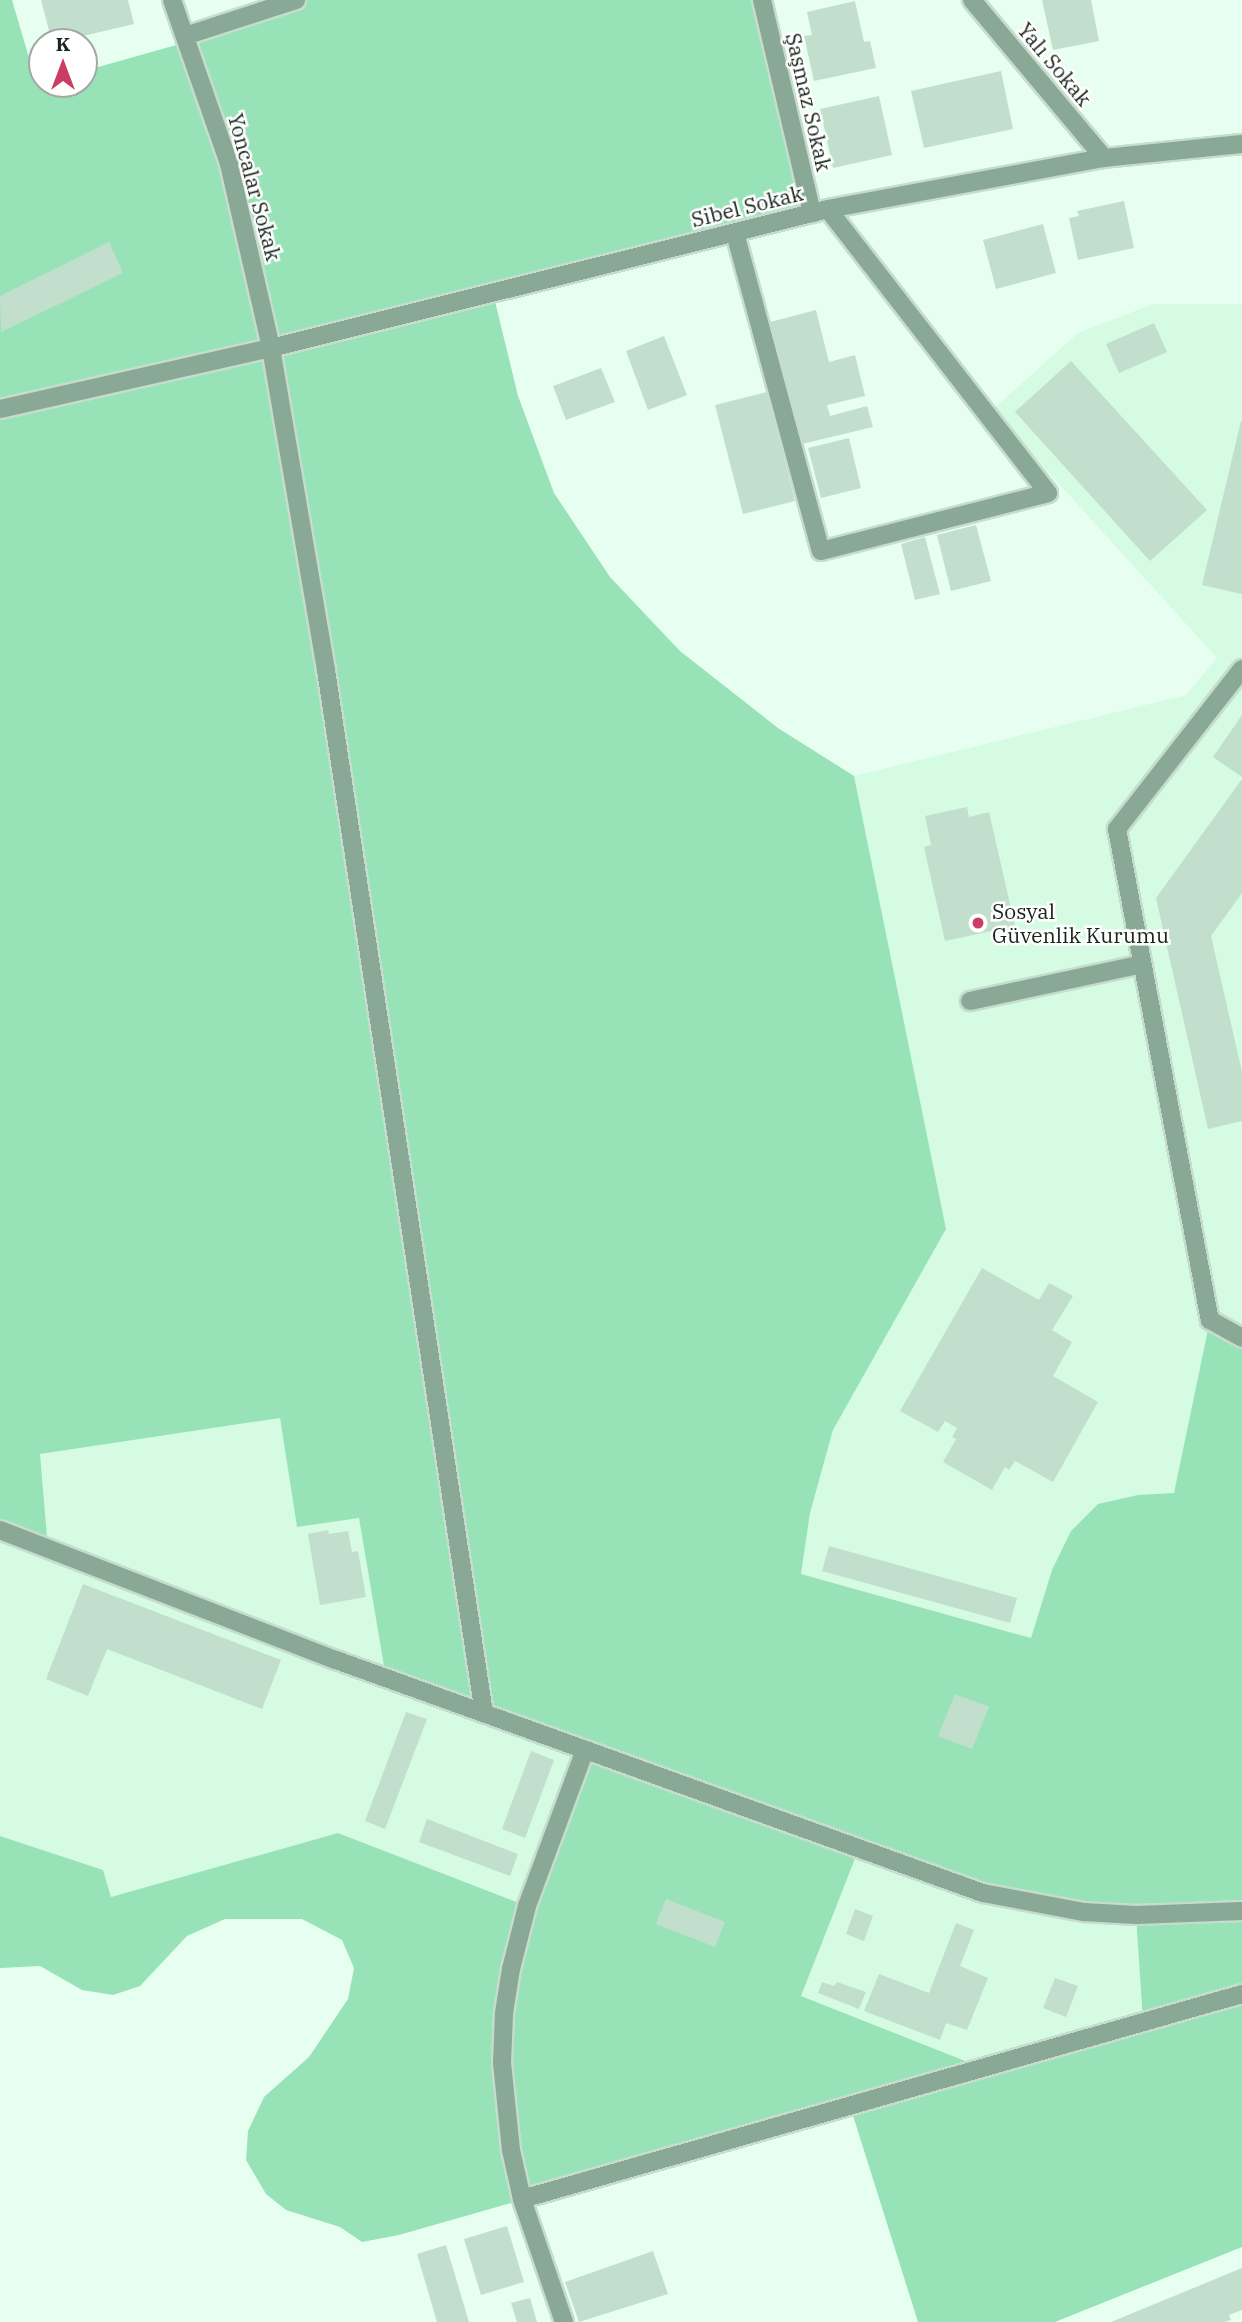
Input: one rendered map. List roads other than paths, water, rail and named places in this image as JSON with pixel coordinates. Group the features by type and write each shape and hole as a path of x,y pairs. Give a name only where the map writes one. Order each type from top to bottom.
{"street":[{"name":"Yoncalar Sokak","path":"172,0 229,163 271,348 326,670 484,1713"},
{"path":"185,36 296,0"},
{"name":"Şaşmaz Sokak","path":"762,0 820,211"},
{"name":"Yalı Sokak","path":"972,0 1104,158"},
{"name":"Sibel Sokak","path":"0,410 271,348 820,211 1104,158 1242,144"},
{"path":"735,233 821,551 1048,493 820,211"},
{"path":"1242,669 1117,829 1210,1320 1242,1338"},
{"path":"970,1000 1142,964"},
{"path":"0,1530 585,1751 983,1894 1084,1912 1136,1915 1242,1911"},
{"path":"564,2322 522,2199 505,2109 504,2013 511,1969 527,1906 585,1751"},
{"path":"522,2199 1242,1994"}],"place":[{"name":"Sosyal Güvenlik Kurumu","path":"978,923"}]}
